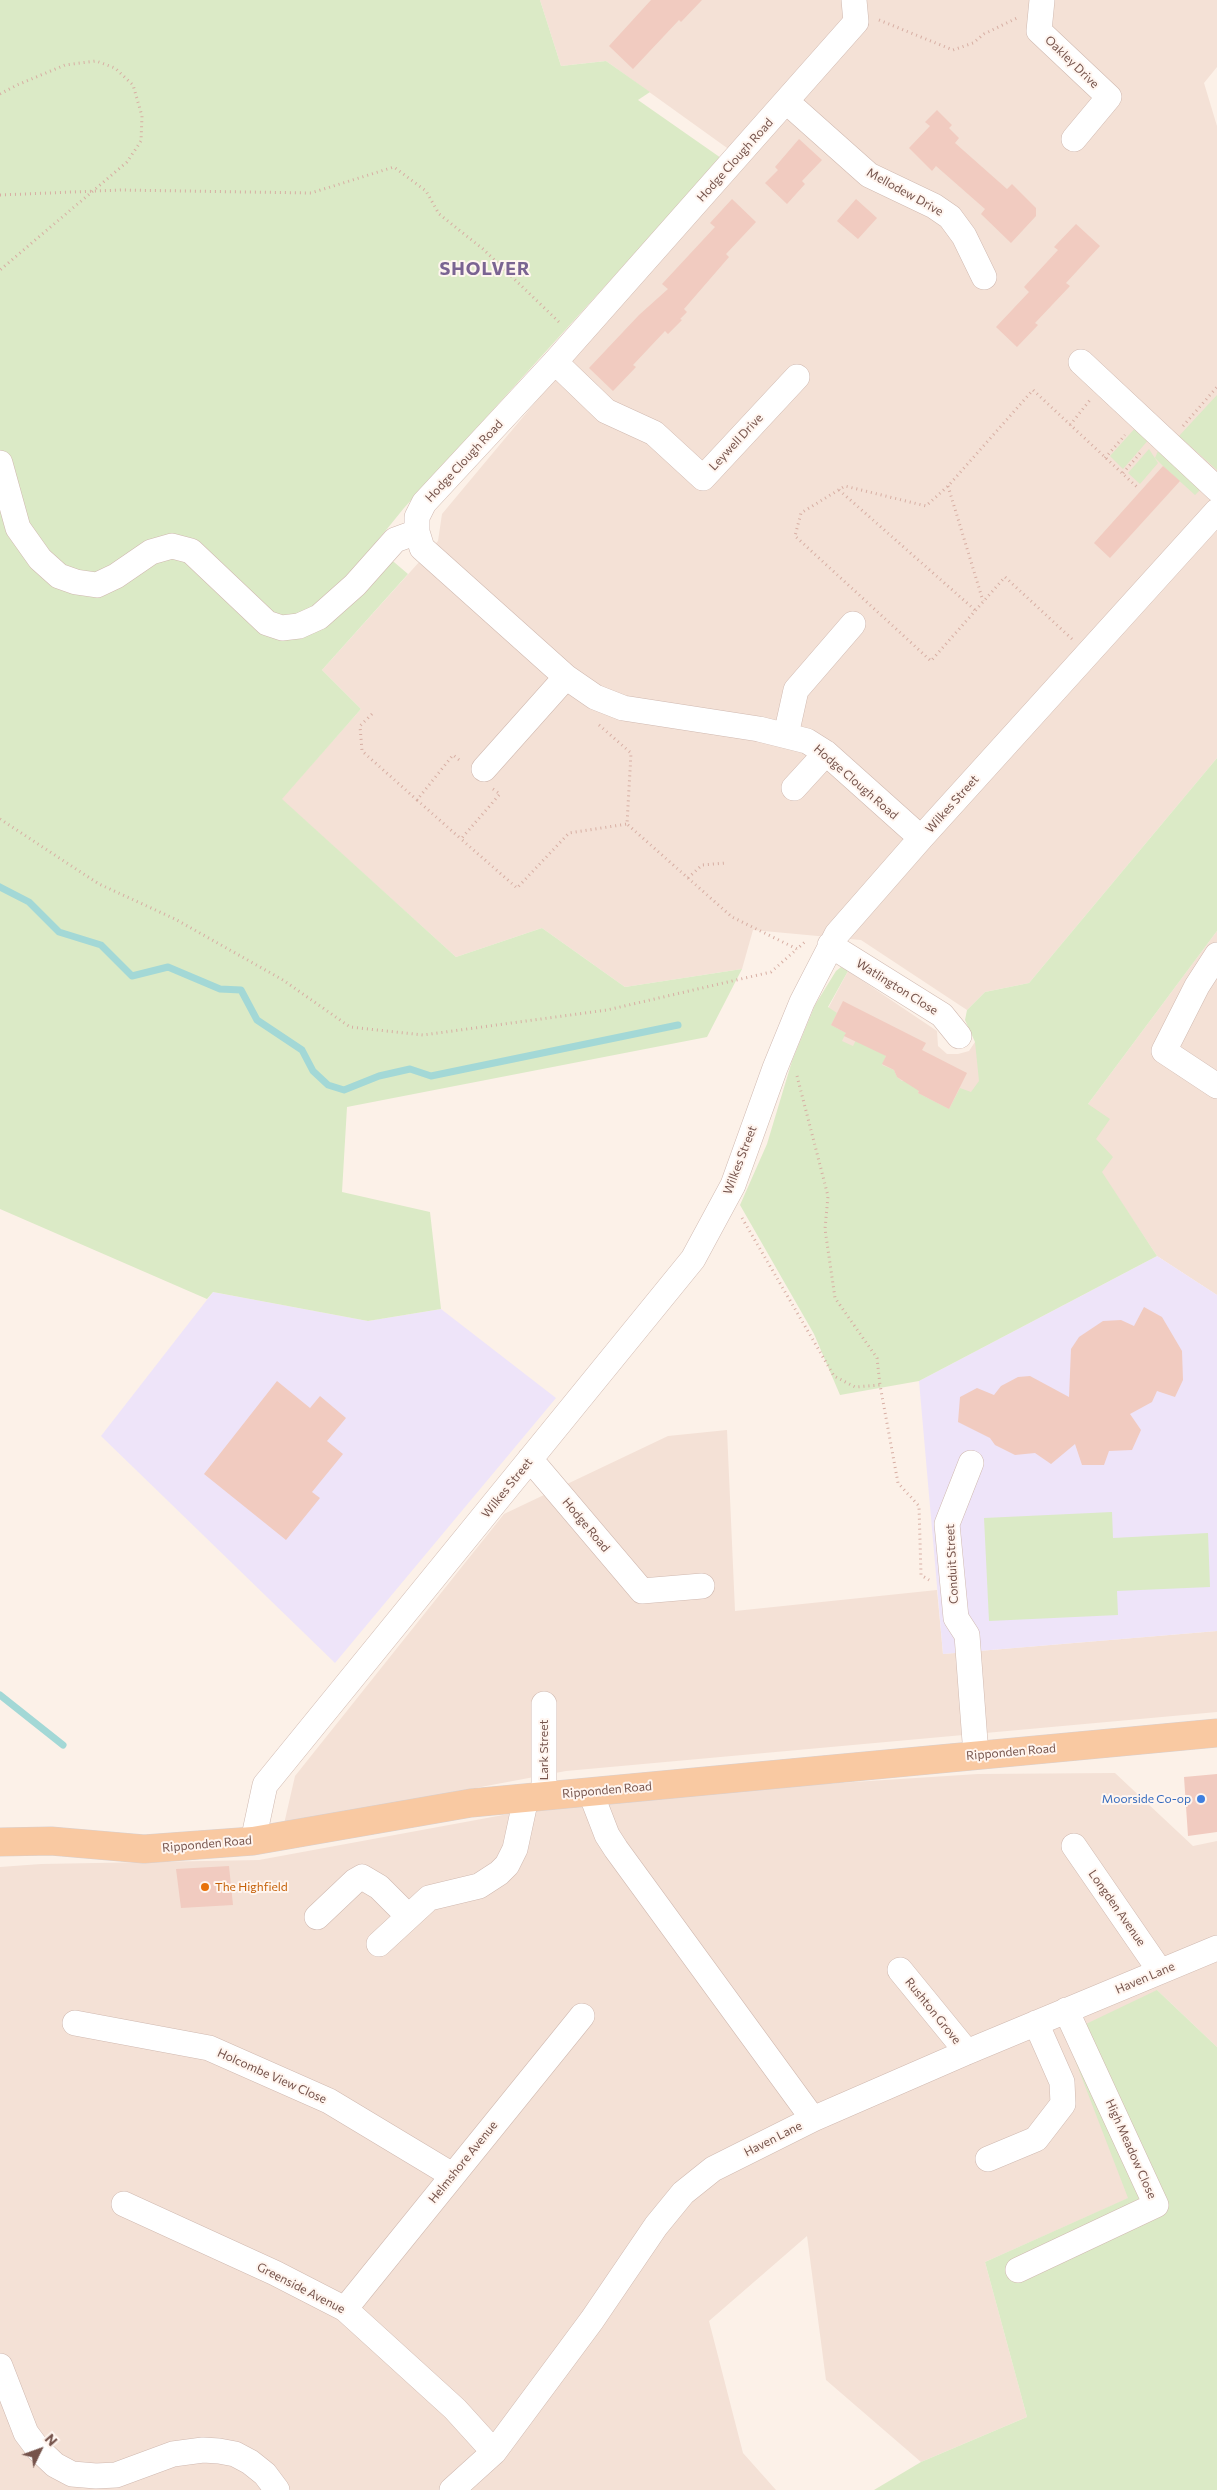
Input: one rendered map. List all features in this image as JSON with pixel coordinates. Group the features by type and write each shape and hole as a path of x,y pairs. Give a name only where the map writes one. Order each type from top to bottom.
{"main road":[{"name":"Ripponden Road","path":"0,1842 50,1841 144,1849 253,1841 471,1803 1217,1733"}],"street":[{"name":"Hodge Clough Road","path":"855,6 856,22 555,362 424,503 417,517 417,532 422,548 566,677 595,697 624,708 807,740 826,753 921,838"},
{"name":"Oakley Drive","path":"1042,8 1039,30 1109,97 1074,139"},
{"name":"Mellodew Drive","path":"786,102 869,175 934,206 950,217 964,236 984,277"},
{"name":"Leywell Drive","path":"555,362 606,411 654,433 703,478 797,377"},
{"path":"1081,362 1217,489"},
{"path":"0,463 18,528 40,559 59,576 76,582 97,585 116,576 151,552 172,546 191,551 267,623 282,628 299,626 319,617 355,586 395,540 417,532"},
{"name":"Wilkes Street","path":"253,1841 265,1785 693,1259 733,1184 778,1059 802,1002 830,945 921,838 1217,511"},
{"path":"786,735 796,690 853,624"},
{"path":"481,774 566,677"},
{"path":"794,788 826,753"},
{"name":"Watlington Close","path":"830,945 942,1015 959,1036"},
{"path":"1217,955 1197,986 1164,1051 1217,1086"},
{"name":"Hodge Road","path":"530,1459 642,1591 702,1586"},
{"name":"Conduit Street","path":"971,1463 947,1524 956,1618 966,1635 976,1755"},
{"name":"Lark Street","path":"379,1944 429,1898 479,1886 499,1873 507,1865 535,1797 544,1704"},
{"path":"590,1791 607,1835 616,1849 813,2119"},
{"name":"Longden Avenue","path":"1074,1846 1160,1971"},
{"path":"317,1917 355,1881 362,1877 379,1887 408,1916"},
{"name":"Haven Lane","path":"452,2490 494,2452 554,2374 656,2226 683,2193 713,2169 813,2119 1066,2010 1217,1948"},
{"name":"Rushton Grove","path":"900,1970 967,2052"},
{"name":"High Meadow Close","path":"1018,2270 1156,2205 1066,2010"},
{"name":"Helmshore Avenue","path":"346,2309 452,2174 582,2016"},
{"name":"Holcombe View Close","path":"75,2023 209,2048 329,2101 452,2174"},
{"path":"988,2159 1036,2139 1063,2104 1062,2082 1036,2023"},
{"name":"Greenside Avenue","path":"124,2204 275,2273 316,2296 346,2309 454,2410 494,2452"},
{"path":"0,2366 17,2414 26,2433 38,2449 55,2465 72,2474 95,2483 174,2454 219,2450 235,2454 250,2462 265,2474 277,2490"}],"path":[{"path":"855,6 953,50 973,43 984,34 1042,8"},
{"path":"0,94 18,84 65,65 96,61 115,68 133,85 142,116 141,141 127,162 0,270"},
{"path":"0,195 93,191 311,193 394,167 426,191 439,214 483,249 576,338"},
{"path":"1070,424 1104,384"},
{"path":"1106,458 1155,431 1217,387"},
{"path":"1088,654 1005,577 931,661 795,536 801,513 845,486 926,506 948,486 1033,390 1138,488"},
{"path":"1123,473 1155,431"},
{"path":"948,486 983,602"},
{"path":"839,490 975,610"},
{"path":"372,714 360,726 362,751 517,888 569,833 627,824"},
{"path":"598,724 631,753 627,824"},
{"path":"417,800 454,755 481,774 500,794 461,839"},
{"path":"0,819 99,884 175,919 283,980 350,1027 423,1035 607,1010 771,972 817,931 830,945"},
{"path":"627,824 732,917 797,949"},
{"path":"688,878 702,865 726,863"},
{"path":"778,1059 795,1064 828,1196 825,1230 835,1298 877,1358 898,1483 919,1506 922,1575 933,1582"},
{"path":"726,1197 740,1213 834,1376 855,1387 880,1384"}],"shaded area":[{"path":"540,0 1217,0 1217,67 1204,83 1217,126 1217,758 1029,983 985,992 967,1010 861,940 753,930 742,969 625,987 542,928 456,957 281,799 361,709 322,670 438,541 442,514 578,351 748,163 606,61 561,66"},
{"path":"1217,931 1217,1295 1157,1256 1101,1172 1088,1104"},
{"path":"848,971 937,1031 938,1046 947,1054 969,1051 975,1042 992,1054 955,1137 807,1048"},
{"path":"1157,1256 1217,1295 1217,1631 943,1654 919,1381"},
{"path":"213,1292 368,1321 441,1309 556,1398 335,1663 101,1436"},
{"path":"727,1430 735,1611 937,1590 943,1654 1217,1631 1217,1712 566,1771 284,1824 295,1776 504,1514 668,1436"},
{"path":"1115,1773 1193,1846 1217,1841 1217,2047 1157,1990 1129,2198 985,2262 1027,2417 921,2462 826,2380 807,2236 709,2321 743,2453 776,2490 0,2490 0,1867 41,1864 259,1860 590,1799 978,1774"}],"green space":[{"path":"0,0 540,0 561,66 606,61 650,92 638,100 721,158 404,508 374,545 408,574 322,670 361,709 282,799 456,957 542,928 625,987 742,969 707,1037 347,1107 342,1192 430,1212 441,1309 368,1321 213,1292 207,1299 0,1209"},
{"path":"1217,395 1217,470 1179,436"},
{"path":"1137,426 1150,438 1123,469 1110,456"},
{"path":"1149,449 1158,463 1140,484 1128,473"},
{"path":"1158,451 1200,490 1195,495 1155,458"},
{"path":"1217,758 1217,931 1088,1104 1110,1119 1096,1139 1113,1157 1102,1172 1157,1256 919,1381 840,1395 814,1334 740,1205 767,1144 792,1061 815,1005 836,971 841,967 848,971 828,1007 837,1013 831,1025 846,1033 842,1041 853,1046 857,1038 886,1056 882,1065 894,1070 897,1077 902,1081 925,1077 918,1093 949,1109 960,1088 971,1092 979,1081 975,1042 965,1020 967,1010 985,992 1029,983"},
{"path":"1112,1512 1113,1538 1208,1533 1210,1587 1117,1591 1118,1615 989,1621 984,1518"},
{"path":"1157,1990 1217,2047 1217,2490 874,2490 921,2462 1027,2417 985,2262 1128,2198 1065,2034"}],"building":[{"path":"651,0 702,0 681,22 679,20 633,69 609,46"},
{"path":"937,110 952,125 949,128 959,138 955,143 1007,189 1012,184 1036,208 1036,216 1011,243 981,214 985,209 936,166 932,171 909,148 930,126 925,122"},
{"path":"799,139 822,160 802,181 805,184 787,204 765,183 778,170 775,167"},
{"path":"732,199 756,222 726,254 729,257 684,309 687,312 680,319 682,320 668,334 665,331 633,365 636,367 613,391 589,368 639,315 668,289 662,284 715,227 710,223"},
{"path":"856,199 877,218 858,239 837,221"},
{"path":"1076,224 1100,246 1066,283 1070,286 1035,323 1038,325 1017,347 996,327 1029,292 1024,287 1058,250 1054,247"},
{"path":"1163,466 1180,481 1110,558 1094,543"},
{"path":"843,1001 926,1043 922,1050 967,1073 949,1109 918,1093 919,1091 897,1077 894,1070 882,1064 886,1056 844,1036 846,1033 831,1025"},
{"path":"1144,1307 1162,1317 1182,1351 1183,1380 1175,1397 1157,1391 1152,1402 1130,1414 1141,1430 1132,1450 1109,1451 1104,1465 1082,1465 1075,1444 1051,1464 1035,1453 1015,1455 995,1445 990,1438 958,1422 960,1397 977,1388 994,1395 1001,1386 1018,1377 1030,1376 1069,1397 1071,1349 1079,1337 1103,1321 1121,1320 1134,1326"},
{"path":"277,1381 310,1408 320,1396 346,1418 327,1441 343,1454 312,1492 320,1498 286,1540 204,1474"},
{"name":"Moorside Co-op","path":"1217,1774 1217,1832 1188,1836 1184,1777"},
{"name":"The Highfield","path":"229,1866 233,1905 181,1908 176,1869"}],"waterway":[{"path":"0,887 29,902 59,932 101,945 132,976 168,967 220,989 241,990 257,1020 302,1050 313,1071 328,1085 344,1090 379,1076 410,1069 431,1076 678,1025"},
{"path":"0,1695 63,1745"}],"place":[{"name":"Moorside Co-op","path":"1201,1799"},
{"name":"The Highfield","path":"205,1887"}],"district":[{"name":"SHOLVER","path":"485,269"}]}
